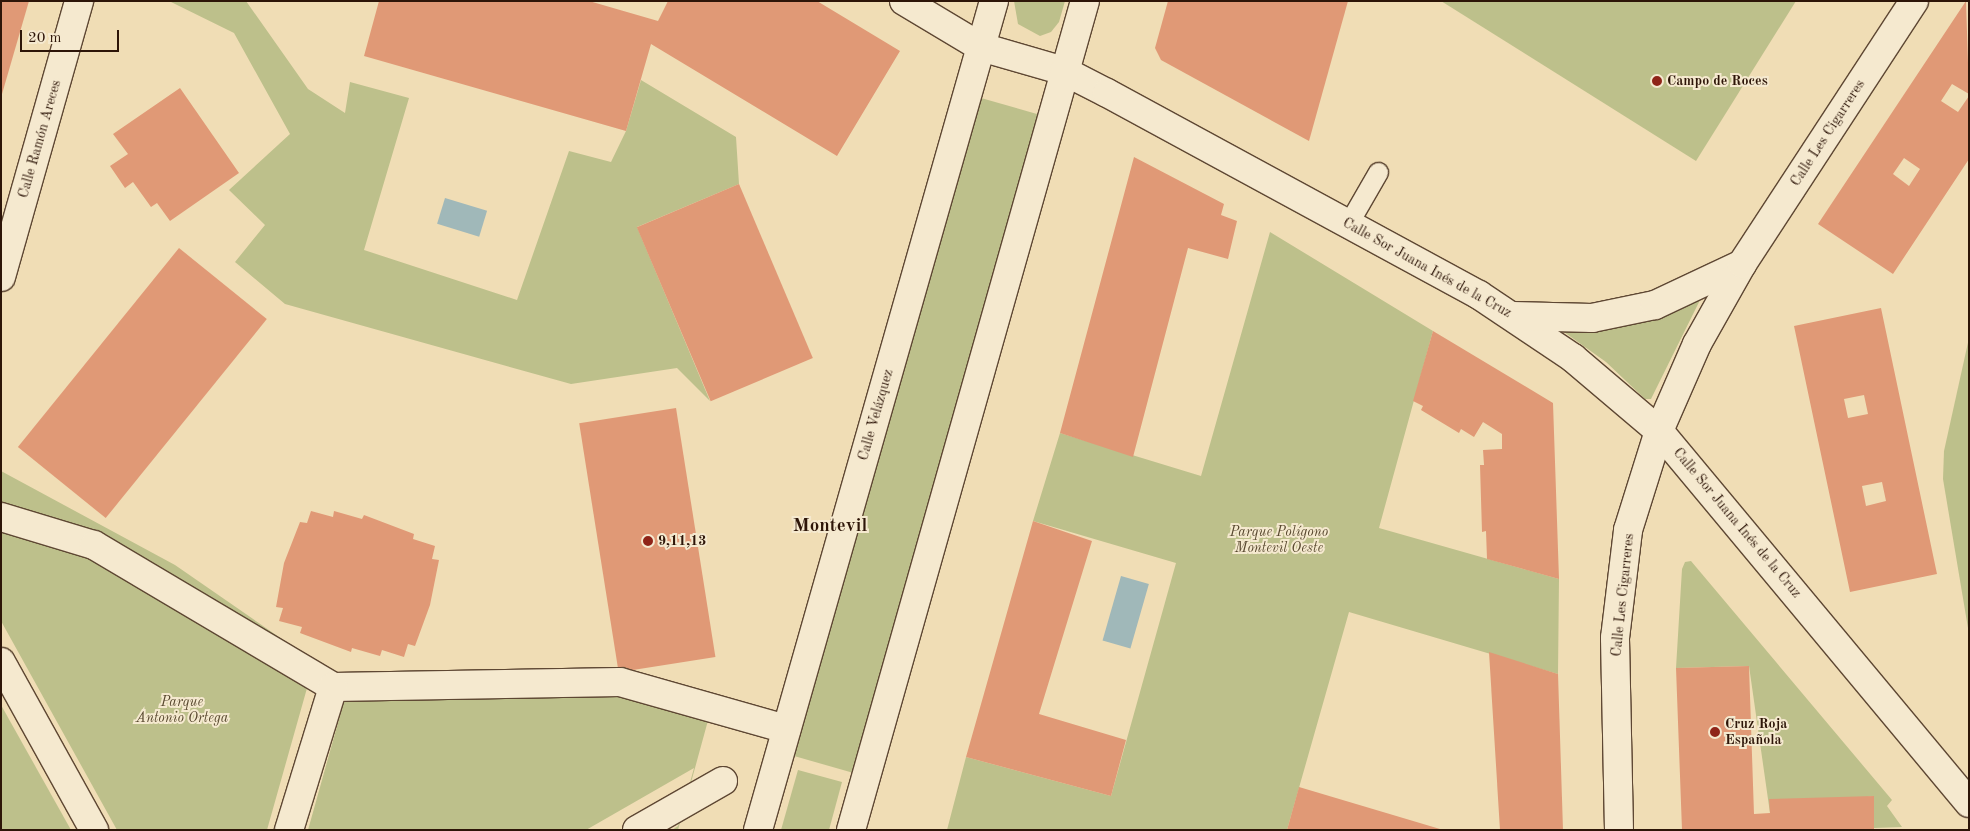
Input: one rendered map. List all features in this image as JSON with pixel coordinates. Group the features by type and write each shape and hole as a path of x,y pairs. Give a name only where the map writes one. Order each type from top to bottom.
{"street":[{"name":"Calle Ramón Areces","path":"1,277 79,1"},
{"name":"Calle Sor Juana Inés de la Cruz","path":"904,1 981,47 1064,71 1348,224 1513,316 1573,358 1659,431 1969,803"},
{"name":"Calle Velázquez","path":"758,830 994,1"},
{"path":"851,830 1085,1"},
{"name":"Calle Les Cigarreres","path":"1618,830 1615,638 1628,530 1659,431 1697,344 1742,264 1914,1"},
{"path":"1513,316 1592,318 1655,306 1742,264"},
{"path":"1,517 94,545 332,687 620,682 786,729"},
{"path":"1,662 94,830"},
{"path":"289,830 332,687"},
{"path":"637,830 722,781"}],"lane":[{"path":"1348,224 1378,172"}],"green space":[{"path":"169,1 246,1 308,89 345,113 350,82 409,98 364,250 517,300 569,151 611,162 626,131 641,80 736,137 739,184 637,227 710,401 677,368 571,384 285,304 235,262 265,225 229,190 290,134 234,33"},
{"path":"1014,1 1065,1 1059,22 1051,32 1040,36 1018,24"},
{"name":"Campo de Roces","path":"1441,1 1796,1 1696,161"},
{"path":"967,94 1054,119 865,776 778,752"},
{"name":"Parque Polígono Montevil Oeste","path":"1270,232 1433,331 1379,528 1559,579 1558,674 1349,612 1287,830 947,830 966,757 1111,796 1176,563 1033,521 1060,433 1201,476"},
{"path":"1703,294 1651,399 1645,399 1606,362 1557,327"},
{"path":"1969,338 1969,634 1943,479 1944,451"},
{"name":"Parque Antonio Ortega","path":"1,471 175,565 305,655 350,679 620,677 715,695 678,830 672,830 678,826 694,768 586,830 308,830 348,687 311,674 267,830 117,830 1,621"},
{"path":"1691,561 1892,800 1887,806 1902,827 1874,828 1873,796 1770,813 1749,666 1676,668 1682,569 1685,562"},
{"path":"1,705 71,830 1,830"},
{"path":"798,770 842,782 829,830 781,830"}],"water":[{"path":"445,198 487,211 479,237 437,224"},
{"path":"1121,576 1149,584 1130,648 1103,640"}],"building":[{"path":"1,1 29,1 2,94 1,94"},
{"path":"379,1 589,1 658,21 668,1 817,1 900,51 837,156 651,44 626,131 364,56"},
{"path":"1168,1 1348,1 1309,141 1161,60 1155,48"},
{"path":"1966,1 1969,94 1952,84 1941,101 1958,112 1969,96 1969,159 1893,274 1818,224","holes":["1904,158 1920,169 1909,186 1893,174"]},
{"path":"180,88 239,173 170,221 157,203 151,207 133,182 125,188 110,166 128,154 113,134"},
{"path":"1134,157 1224,204 1221,215 1237,221 1228,259 1188,248 1133,457 1060,433"},
{"path":"739,184 813,358 711,401 637,227"},
{"path":"179,248 267,319 106,518 18,447"},
{"path":"1881,308 1937,574 1850,592 1794,326","holes":["1864,395 1868,414 1848,418 1844,399","1882,482 1886,501 1866,506 1862,486"]},
{"path":"1433,331 1553,403 1559,579 1487,559 1486,531 1482,532 1480,465 1484,465 1483,450 1502,449 1502,434 1483,422 1474,437 1461,429 1459,433 1421,410 1423,406 1413,401"},
{"name":"9,11,13","path":"676,408 715,657 619,672 579,423"},
{"path":"311,511 333,517 334,511 362,519 364,515 414,534 413,539 435,546 432,559 439,560 430,605 415,646 408,644 404,657 382,650 380,656 352,648 351,652 300,633 302,627 279,621 283,608 276,607 284,563 300,522 307,523"},
{"path":"1033,521 1092,541 1039,714 1126,740 1111,796 966,757"},
{"path":"1489,652 1558,674 1563,830 1500,830"},
{"name":"Cruz Roja Española","path":"1749,666 1754,814 1770,813 1769,799 1874,796 1874,830 1682,830 1676,668"},
{"path":"1299,787 1440,829 1440,830 1287,830"}],"place":[{"name":"Campo de Roces","path":"1657,81"},
{"name":"9,11,13","path":"648,541"},
{"name":"Cruz Roja Española","path":"1715,732"}],"district":[{"name":"Montevil","path":"830,527"}]}
